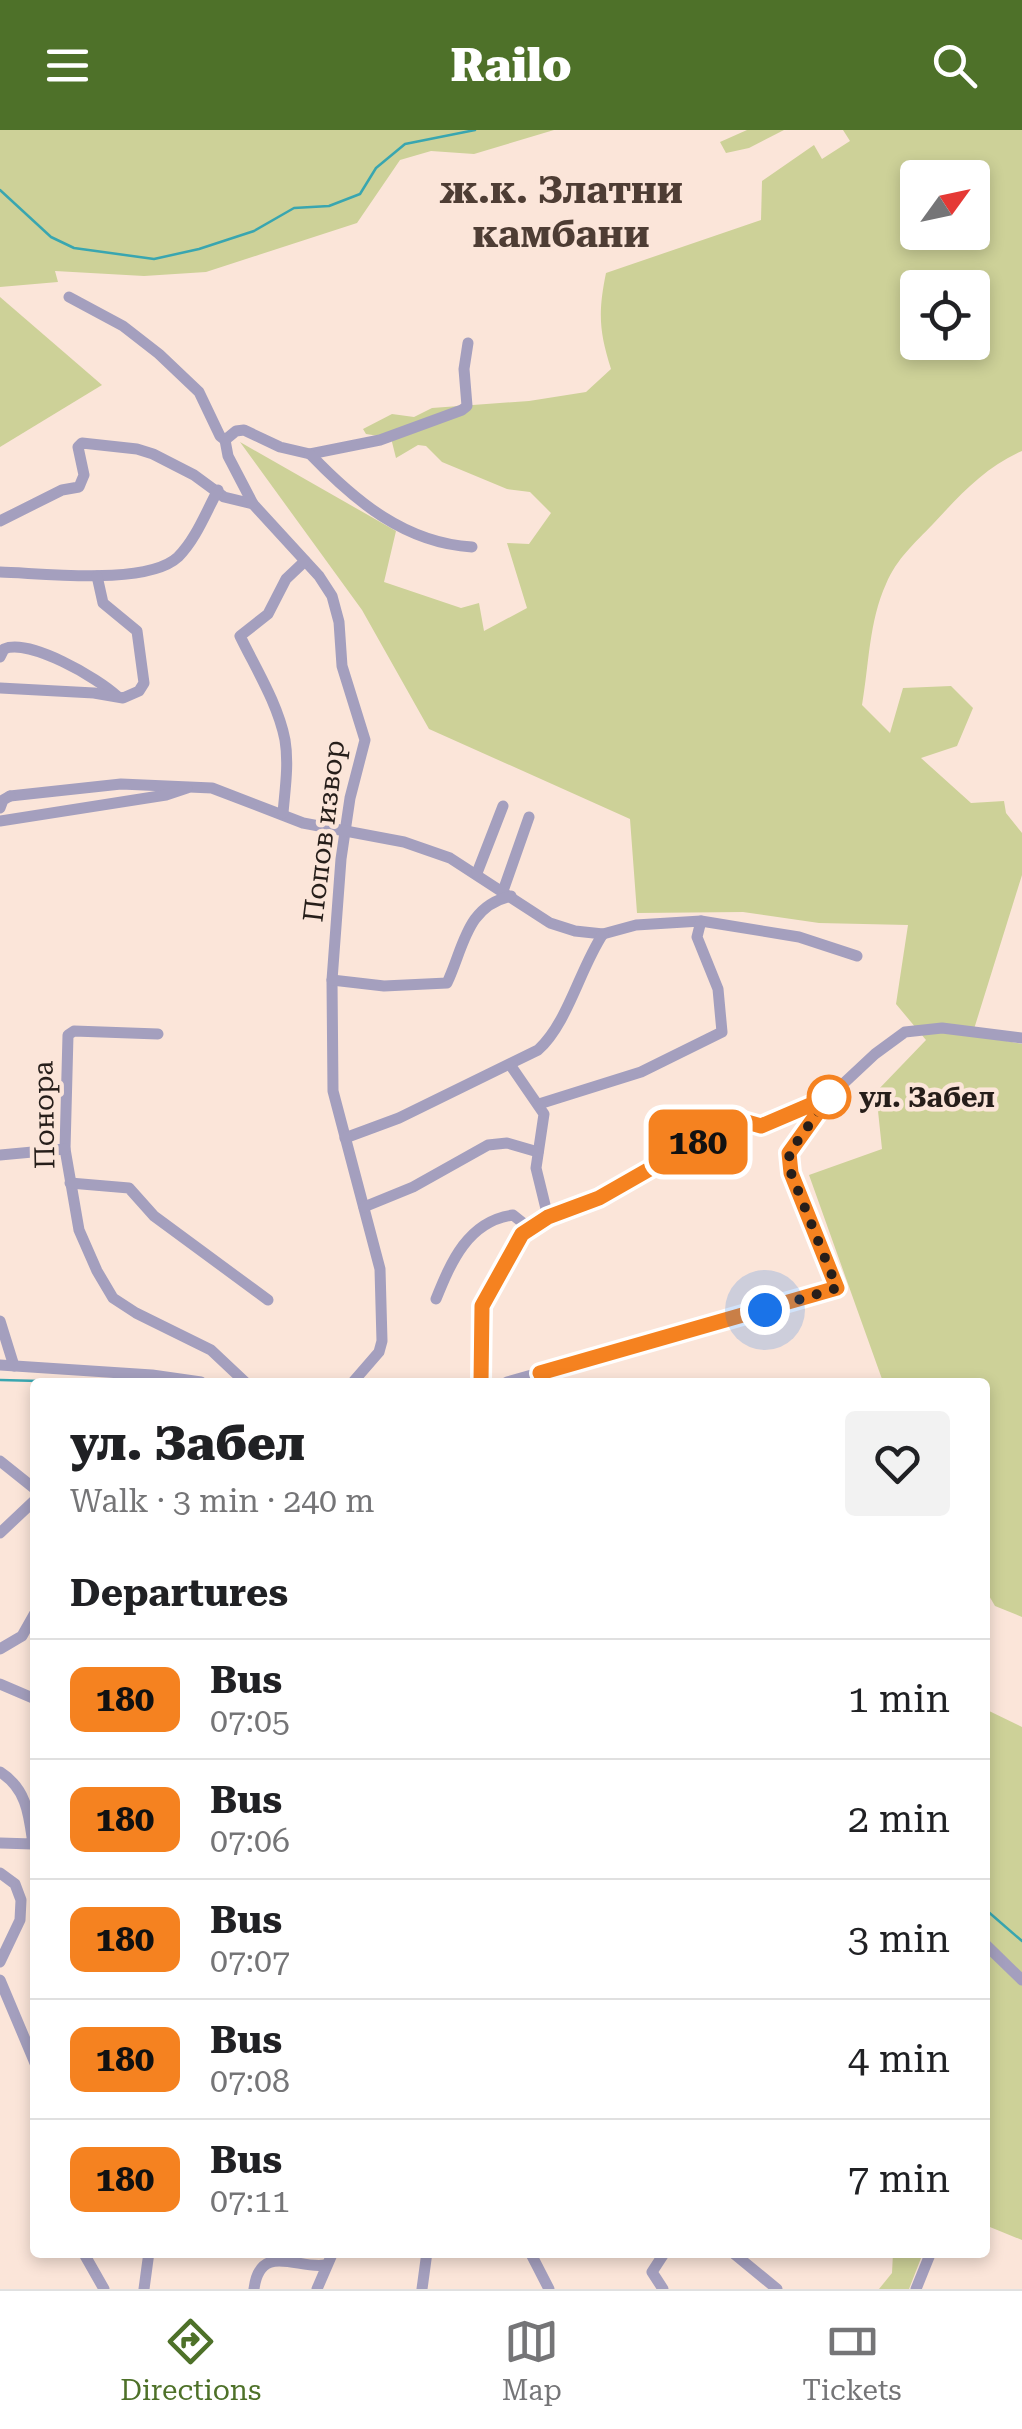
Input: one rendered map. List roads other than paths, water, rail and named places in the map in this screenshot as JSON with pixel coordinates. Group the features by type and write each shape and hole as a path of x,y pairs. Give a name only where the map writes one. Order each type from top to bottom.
{"street":[{"path":"69,297 122,326 199,392 253,504"},
{"path":"225,440 232,432 244,430 310,454 380,440 462,410 467,406 464,369 468,343"},
{"name":"Попов извор","path":"0,521 62,490 79,488 84,474 78,447 82,443 136,449 152,454 224,497 253,504 332,596 339,622 342,666 365,740 344,830 332,980 333,1091 380,1269 382,1341 356,1378"},
{"path":"310,454 357,500 399,527 446,546 472,547"},
{"path":"0,572 97,576 151,571 173,561 192,540 218,490"},
{"path":"283,813 285,738 240,636 268,614 286,579 305,561"},
{"path":"0,688 130,697 142,687 140,641 132,624 103,604 97,576"},
{"path":"0,657 4,649 12,646 48,655 118,696"},
{"path":"0,808 5,794 121,784 212,788 304,824 404,842 450,858 550,923 604,934 636,924 701,922 799,937 857,956"},
{"path":"0,821 166,795 186,788"},
{"path":"477,872 503,806"},
{"path":"332,980 384,986 447,982 474,917 507,894 529,817"},
{"path":"539,1104 641,1072 722,1032 718,989 697,936 701,922"},
{"path":"345,1138 398,1118 538,1050 551,1037 579,976 604,934"},
{"path":"522,1378 837,1288 791,1173 789,1153 829,1097 905,1032 942,1028 1022,1038"},
{"name":"Понора","path":"158,1034 70,1033 64,1149 78,1230 113,1298 211,1350 241,1378"},
{"path":"511,1066 539,1104 545,1122 538,1152 540,1192 548,1217"},
{"path":"482,1378 482,1306 528,1227 599,1198 732,1122 740,1120 761,1126 829,1097"},
{"path":"364,1207 413,1187 488,1145 507,1143 538,1152"},
{"path":"0,1155 64,1149"},
{"path":"70,1183 130,1188 154,1216 268,1300"},
{"path":"436,1299 452,1257 480,1228 513,1215 528,1227"},
{"path":"0,1321 14,1366"},
{"path":"0,1365 173,1378"},
{"path":"0,1461 30,1485"},
{"path":"0,1533 30,1505"},
{"path":"0,1649 22,1636 30,1622"},
{"path":"0,1684 30,1697"},
{"path":"0,1772 22,1793 30,1830"},
{"path":"0,1843 30,1844"},
{"path":"0,1872 16,1884 22,1910 0,1962"},
{"path":"990,1949 1022,1980"},
{"path":"0,1980 30,2050"},
{"path":"86,2258 104,2289"},
{"path":"144,2289 149,2258"},
{"path":"317,2289 329,2258"},
{"path":"422,2289 425,2258"},
{"path":"533,2258 550,2289"},
{"path":"661,2258 652,2272 663,2289"},
{"path":"739,2258 777,2289"},
{"path":"916,2289 929,2258"},
{"path":"254,2289 258,2272 268,2264 289,2259 317,2267 325,2265"}],"waterway":[{"path":"0,190 51,237 74,248 154,259 254,231 294,208 329,206 360,194 376,168 405,144 475,130"},
{"path":"0,1380 30,1381"},
{"path":"990,1913 1022,1941"}],"place":[{"name":"ул. Забел","path":"829,1097"}],"district":[{"name":"ж.к. Златни камбани","path":"561,212"}]}
